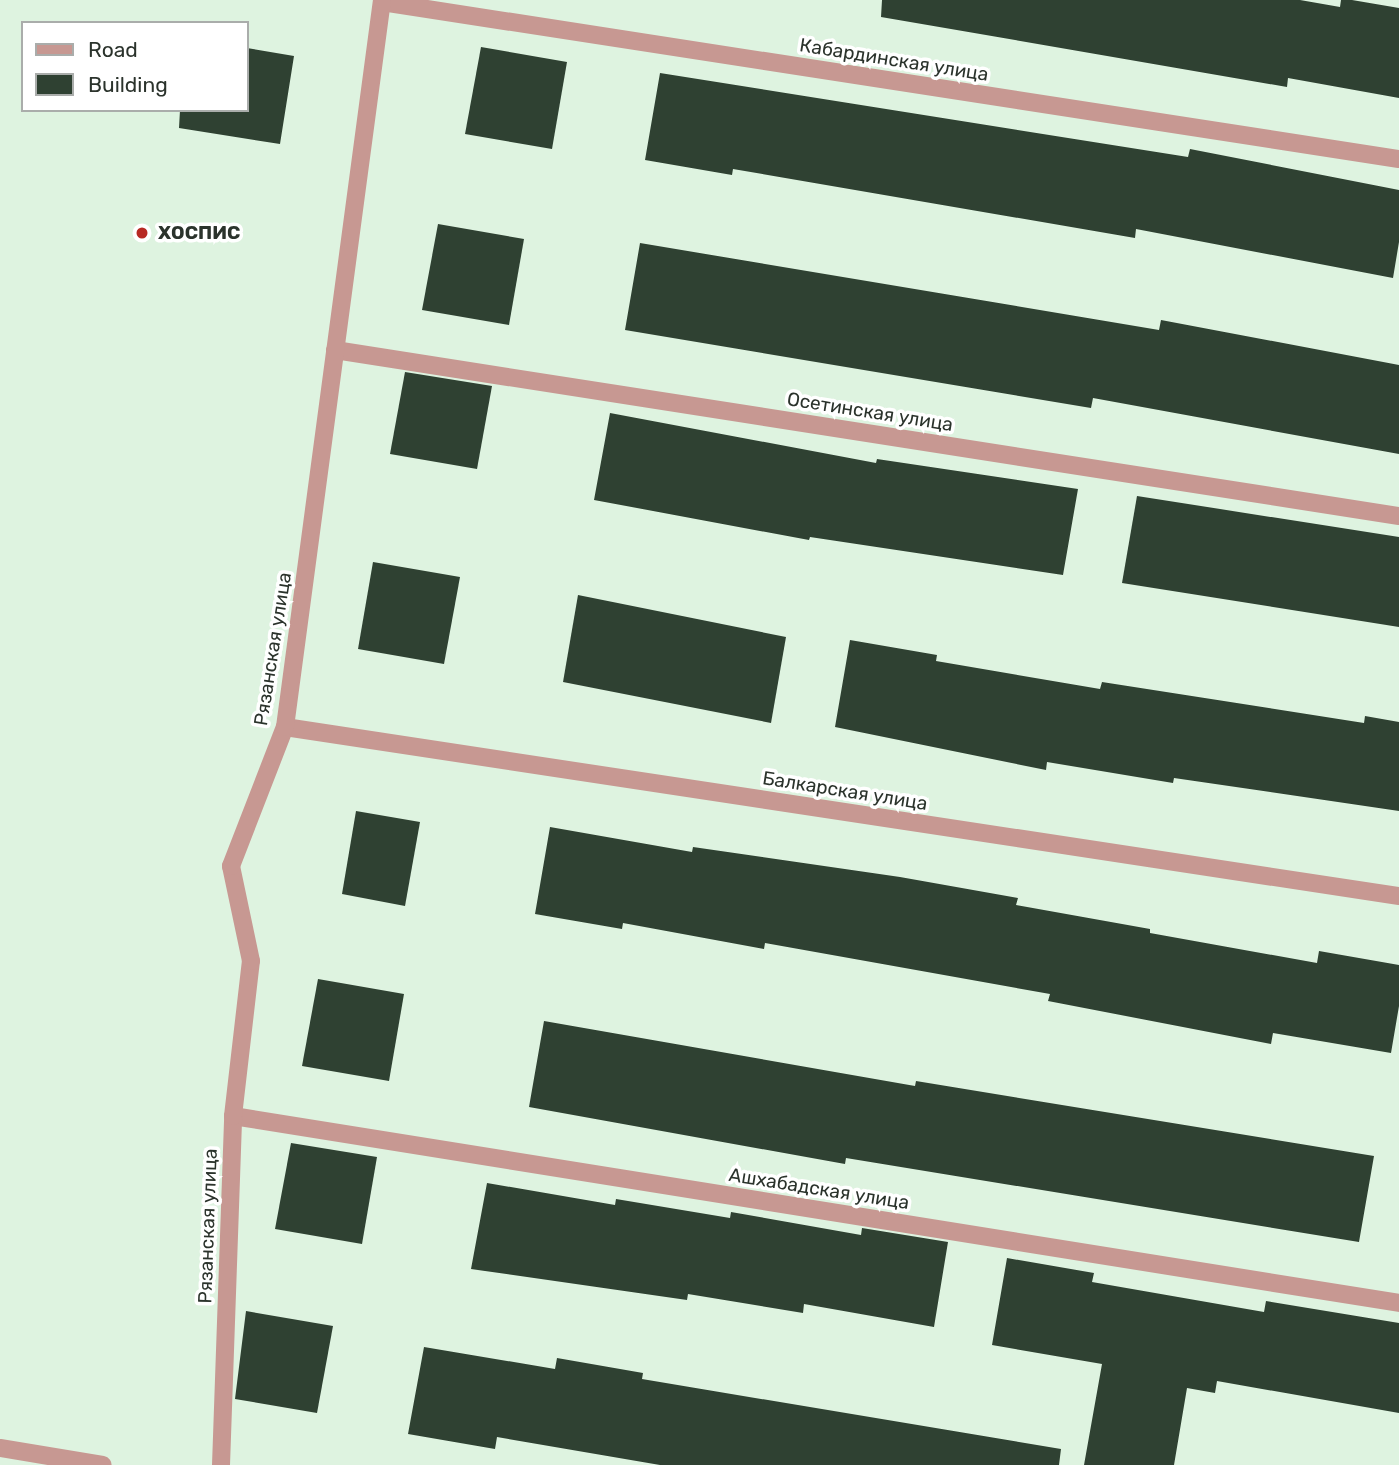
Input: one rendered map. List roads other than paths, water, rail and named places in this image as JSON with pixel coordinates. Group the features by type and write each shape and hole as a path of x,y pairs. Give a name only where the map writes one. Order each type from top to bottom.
{"street":[{"name":"Кабардинская улица","path":"382,1 1399,159"},
{"name":"Рязанская улица","path":"221,1465 233,1116 251,961 231,866 285,727 382,1"},
{"name":"Осетинская улица","path":"335,350 1399,516"},
{"name":"Балкарская улица","path":"285,727 1399,897"},
{"name":"Ашхабадская улица","path":"233,1116 1399,1303"},
{"path":"0,1448 103,1465"}],"place":[{"name":"ХОСПИС","path":"142,233"}]}
